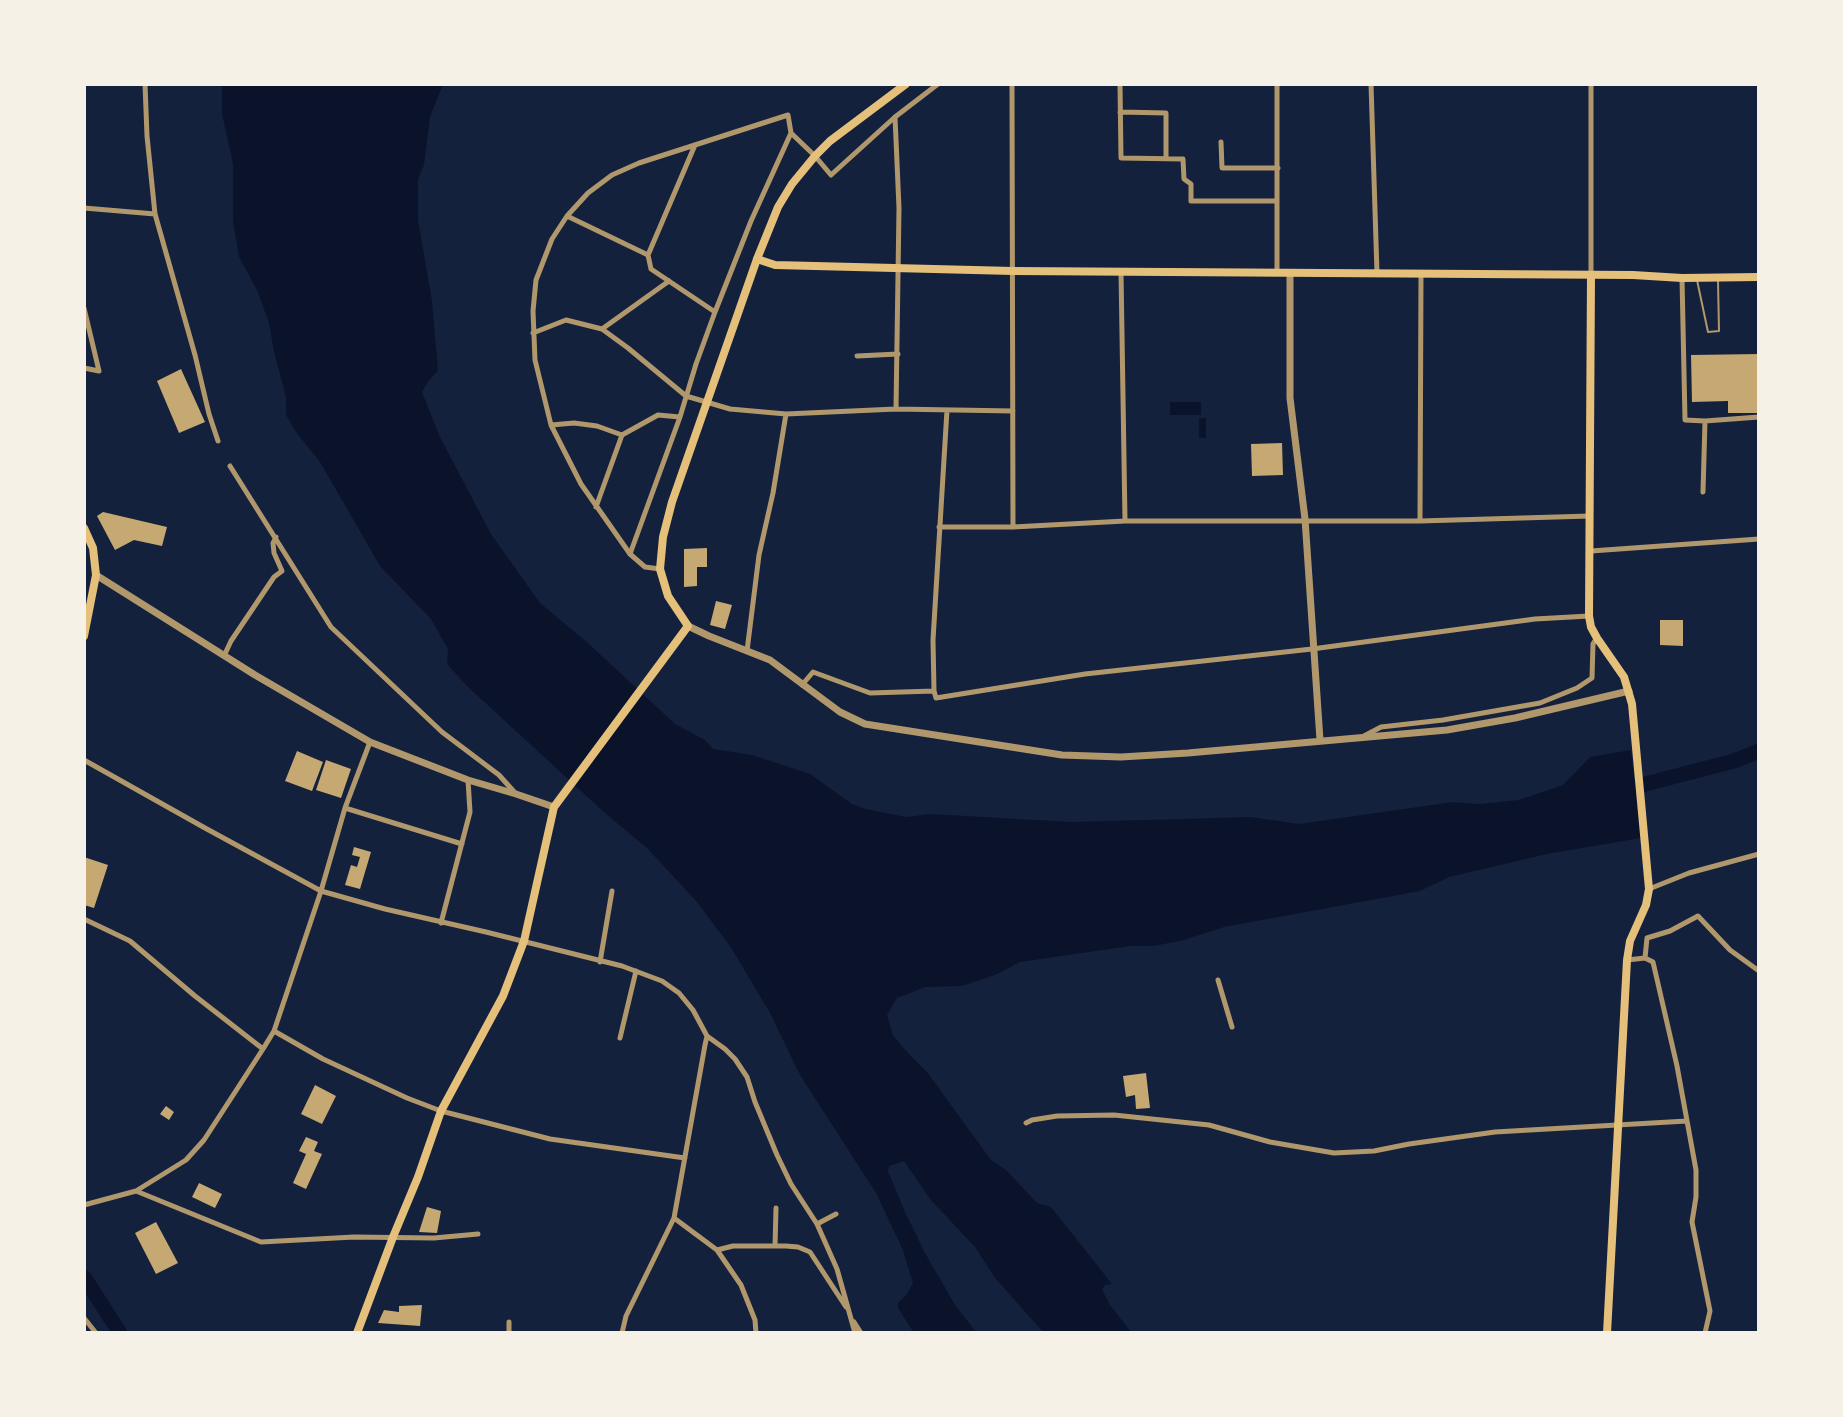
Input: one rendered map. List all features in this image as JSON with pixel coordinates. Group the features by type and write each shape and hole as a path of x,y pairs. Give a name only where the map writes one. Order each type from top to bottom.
{"highway":[{"path":"357,1333 418,1177 441,1111 503,996 524,941 554,807 688,626 668,596 660,569 663,537 672,502 757,259 775,265 898,269 1759,277"},
{"path":"84,528 93,548 96,575 84,636"}],"main road":[{"path":"757,259 778,207 792,184 815,156 830,141 906,84"},
{"path":"1591,275 1589,616 1591,627 1618,667 1629,691 1649,889 1646,905 1630,941 1627,960 1607,1333"}],"street":[{"path":"145,84 147,136 155,214 195,355 209,414 219,441"},
{"path":"791,133 831,175 895,117 938,84"},
{"path":"1012,84 1013,526"},
{"path":"1120,84 1121,158 1183,159 1184,179 1191,184 1191,201 1277,201"},
{"path":"1277,84 1277,273"},
{"path":"1371,84 1377,273"},
{"path":"1591,84 1591,275"},
{"path":"1120,112 1166,113 1166,159"},
{"path":"630,554 715,312 751,221 791,133 788,115 639,163 612,175 588,194 567,216 552,239 536,280 532,312 535,360 551,425 568,460 596,507 630,554 645,567 660,569"},
{"path":"895,117 899,208 896,409"},
{"path":"1221,142 1222,168 1278,168"},
{"path":"695,145 648,255 651,269 715,312"},
{"path":"84,208 155,214"},
{"path":"567,216 648,255"},
{"path":"1121,272 1125,521"},
{"path":"1290,273 1290,398 1305,519 1312,649 1320,740"},
{"path":"1420,521 1422,274"},
{"path":"1682,278 1685,420 1759,417"},
{"path":"602,329 669,281"},
{"path":"84,308 99,370 84,368"},
{"path":"533,333 566,320 602,329 686,396 730,409 786,414 896,409 1013,411"},
{"path":"857,356 898,354"},
{"path":"947,410 933,640 936,698 1085,674 1312,649 1535,619 1589,616"},
{"path":"747,651 759,555 773,493 786,414"},
{"path":"596,507 622,435 658,415 680,417"},
{"path":"1703,492 1705,420"},
{"path":"551,425 574,423 597,426 622,435"},
{"path":"230,466 331,627 442,732 499,775 516,794"},
{"path":"939,527 1125,521 1305,519 1420,521 1590,516"},
{"path":"224,656 231,641 274,577 282,571 274,553 273,543 276,537"},
{"path":"1591,551 1759,539"},
{"path":"96,575 224,656 370,742 468,780 554,807"},
{"path":"688,626 770,660 840,712 865,724 1062,755 1121,757 1188,753 1447,730 1515,718 1629,691"},
{"path":"1360,738 1381,727 1454,719 1540,704 1592,678 1593,644 1598,638"},
{"path":"802,685 813,672 870,693 934,691"},
{"path":"84,1205 135,1191 186,1160 204,1140 263,1049 274,1030 321,891 345,808 370,742"},
{"path":"84,760 321,891 636,971 662,981 679,993 693,1010 707,1036 735,1059 747,1077 755,1102 786,1174 817,1224 837,1269 855,1333"},
{"path":"441,923 470,812 468,780"},
{"path":"345,808 462,844"},
{"path":"1649,889 1689,873 1759,854"},
{"path":"600,962 612,891"},
{"path":"1645,958 1647,938 1670,932 1698,916 1730,950 1759,971"},
{"path":"84,919 130,941 263,1049"},
{"path":"1627,960 1645,958 1653,962 1677,1066 1696,1170 1692,1222 1710,1311 1705,1333"},
{"path":"620,1038 636,971"},
{"path":"1218,980 1233,1027"},
{"path":"274,1030 323,1059 407,1098 441,1111 550,1139 685,1158"},
{"path":"622,1333 626,1316 674,1218 707,1036"},
{"path":"1026,1123 1057,1116 1114,1115 1209,1125 1270,1142 1334,1153 1374,1151 1419,1142 1495,1132 1687,1121"},
{"path":"135,1191 261,1242 393,1237 434,1238 478,1234"},
{"path":"775,1246 777,1208"},
{"path":"817,1224 836,1214"},
{"path":"674,1218 717,1250 741,1285 755,1320 756,1333"},
{"path":"717,1250 733,1246 775,1246 798,1247 810,1252 861,1333"},
{"path":"84,1318 96,1333"},
{"path":"508,1322 509,1333"}],"lane":[{"path":"1696,278 1708,332 1719,331 1718,278"}],"water":[{"path":"222,84 443,84 430,117 424,165 418,179 418,220 432,301 438,371 422,392 440,437 491,534 540,603 589,644 675,724 705,740 713,749 752,755 810,774 852,804 906,817 931,814 1073,822 1251,817 1299,824 1453,802 1479,804 1519,800 1563,785 1590,757 1631,750 1641,838 1547,854 1449,877 1420,891 1224,927 1184,940 1154,946 1130,946 1020,962 995,975 962,986 925,987 897,998 887,1015 893,1035 927,1072 991,1160 1006,1170 1037,1203 1051,1207 1112,1284 1105,1285 1102,1289 1110,1305 1132,1333 1044,1333 995,1278 975,1247 931,1200 904,1161 889,1166 888,1171 905,1212 955,1305 977,1333 914,1333 898,1308 898,1303 913,1283 902,1248 876,1193 800,1075 770,1013 732,949 697,902 647,848 606,814 467,686 447,664 448,649 431,619 380,566 320,462 296,432 286,415 286,397 269,323 257,290 239,257 233,221 233,164 222,114"},
{"path":"1170,402 1201,402 1201,415 1170,415"},
{"path":"1199,418 1206,418 1206,438 1199,438"}],"building":[{"path":"1759,354 1759,413 1728,413 1728,401 1692,402 1691,355"},
{"path":"181,369 205,422 179,433 157,381"},
{"path":"1282,443 1283,475 1252,476 1251,444"},
{"path":"103,512 167,527 162,546 134,540 115,550 97,516"},
{"path":"707,548 707,567 697,567 697,586 684,587 684,549"},
{"path":"716,601 732,605 725,629 710,625"},
{"path":"1660,620 1683,620 1683,646 1660,645"},
{"path":"297,751 323,762 312,791 285,781"},
{"path":"326,760 351,769 341,798 316,790"},
{"path":"354,847 371,852 360,889 345,885 351,865 357,867 360,857 352,855"},
{"path":"84,857 108,865 94,908 84,905"},
{"path":"1146,1073 1150,1108 1136,1109 1135,1095 1126,1097 1123,1076"},
{"path":"315,1085 336,1096 322,1124 301,1114"},
{"path":"166,1106 174,1112 169,1120 160,1114"},
{"path":"306,1137 318,1142 314,1151 322,1154 306,1189 293,1183 306,1154 299,1151"},
{"path":"199,1183 222,1194 215,1208 192,1197"},
{"path":"427,1207 441,1211 437,1233 419,1232"},
{"path":"156,1222 178,1263 156,1274 135,1233"},
{"path":"422,1305 420,1326 378,1323 384,1310 399,1312 399,1306"}],"waterway":[{"path":"1626,789 1734,761 1759,751"},
{"path":"84,1277 120,1333"}]}
